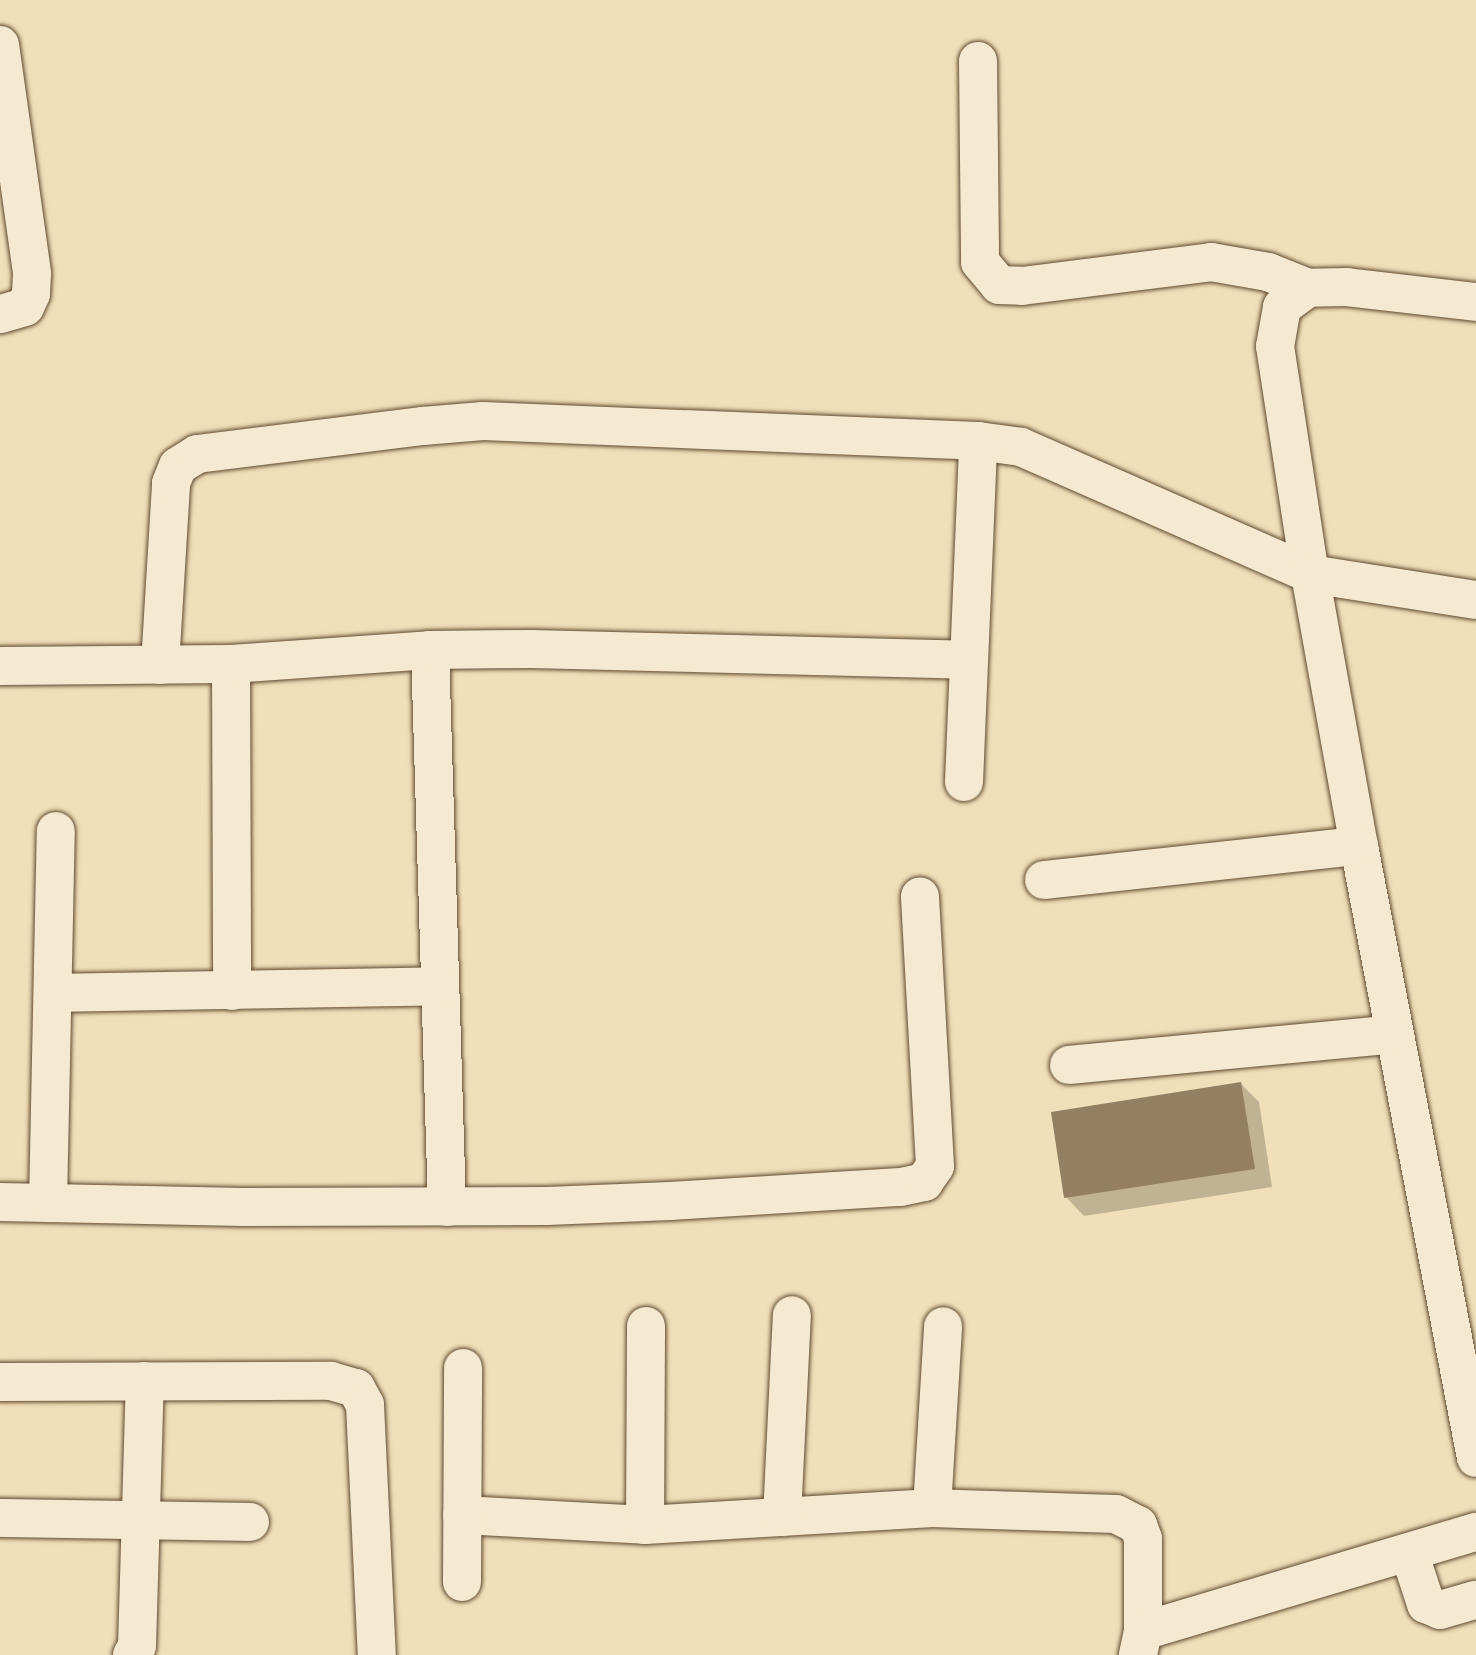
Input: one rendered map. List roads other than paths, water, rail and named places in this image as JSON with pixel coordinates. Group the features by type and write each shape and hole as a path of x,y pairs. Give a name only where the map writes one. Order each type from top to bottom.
{"street":[{"path":"0,45 32,274 31,294 25,307 0,314"},
{"path":"978,61 980,262 999,285 1022,286 1211,262 1268,271 1308,288 1347,287 1476,302"},
{"path":"1308,288 1282,307 1275,346 1310,574 1359,846 1476,1458"},
{"path":"160,665 171,483 178,466 197,454 483,421 978,441 1021,446 1310,574 1476,600"},
{"path":"964,782 978,441"},
{"path":"0,666 231,664 430,650 531,649 967,660"},
{"path":"430,650 447,1207"},
{"path":"231,664 232,991"},
{"path":"48,1203 56,831"},
{"path":"1045,880 1359,846"},
{"path":"0,1202 447,1207 670,1201 901,1186 924,1182 935,1166 920,896"},
{"path":"53,993 439,986"},
{"path":"1069,1065 1394,1034"},
{"path":"782,1517 792,1315"},
{"path":"645,1525 646,1325"},
{"path":"932,1508 943,1326"},
{"path":"462,1582 463,1368"},
{"path":"132,1655 137,1646 145,1381"},
{"path":"0,1382 331,1381 356,1388 365,1405 377,1655"},
{"path":"462,1515 645,1525 932,1508 1116,1514 1138,1525 1143,1539 1141,1643 1476,1532"},
{"path":"0,1518 250,1522"},
{"path":"1409,1552 1426,1604 1440,1610 1476,1600"}]}
